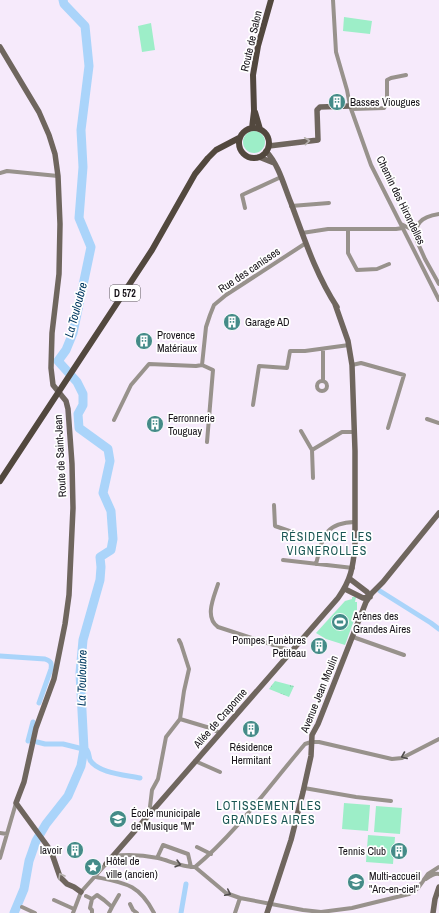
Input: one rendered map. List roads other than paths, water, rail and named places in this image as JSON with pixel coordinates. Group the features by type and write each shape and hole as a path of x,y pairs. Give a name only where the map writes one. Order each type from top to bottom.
{"main road":[{"name":"Route de Salon","path":"252,128 254,111 253,75 258,46 271,0"},
{"name":"Route de Salon","path":"254,111 260,129"},
{"path":"252,128 260,129 267,136 268,148 259,157 249,157 245,155 239,147 239,138 244,131 252,128"},
{"name":"D 572","path":"0,481 60,392 152,250 195,174 216,150 239,138"},
{"path":"225,144 239,147"}],"street":[{"name":"Chemin des Hirondelles","path":"333,0 336,52 351,108 371,166 439,300"},
{"name":"Route de Saint-Jean","path":"0,47 39,112 55,154 58,176 60,224 59,274 52,333 50,368 53,385 66,401 68,409 72,464 73,508 69,595 65,624 54,679 34,734 24,782 16,803"},
{"path":"354,364 353,345 343,317 335,304 306,243 281,177 268,148 318,140 317,110 320,106 384,108 387,102 387,80 406,75"},
{"path":"259,157 274,163"},
{"path":"0,173 7,171 58,176"},
{"path":"245,208 242,195 281,177"},
{"path":"291,206 329,203"},
{"path":"302,233 328,229 396,229 402,226 415,231 418,223 422,220 434,214 439,214"},
{"path":"348,229 348,253 357,270 377,269 388,264"},
{"path":"412,230 425,259 439,284"},
{"name":"Rue des canisses","path":"202,365 206,327 214,305 226,295 306,243"},
{"path":"335,304 354,364"},
{"path":"253,405 259,366 287,368 290,351 323,349 349,345"},
{"path":"323,349 323,381"},
{"path":"354,364 361,363 404,375 388,428"},
{"path":"114,420 131,385 149,364 202,365 213,370 207,442"},
{"name":"Allée de Craponne","path":"83,894 112,857 345,589 353,568 355,546 356,406 354,364"},
{"path":"427,419 439,423"},
{"path":"301,431 312,450 313,478"},
{"path":"312,450 342,432 355,432"},
{"path":"274,505 275,526 298,534 324,536"},
{"name":"Avenue Jean Moulin","path":"193,867 211,854 304,744 311,742 312,735 318,724 366,602 439,513"},
{"path":"316,564 324,536 332,527 340,524 355,522"},
{"path":"283,560 353,568"},
{"path":"345,589 363,598 370,597 367,592 350,579"},
{"path":"218,584 210,612 213,623 218,626 292,650"},
{"path":"353,637 404,655"},
{"path":"149,815 152,790 158,780 166,738 180,719 189,669 182,644 179,640"},
{"path":"180,719 210,728 220,733"},
{"path":"267,913 279,878 304,788 311,756 311,742 319,742 392,759 402,758 439,739"},
{"path":"196,761 220,772"},
{"path":"304,788 391,802"},
{"path":"16,803 51,851 60,877 67,884 74,887 92,900"},
{"path":"0,858 16,803"},
{"path":"0,833 7,834"},
{"path":"157,858 163,845 188,854 193,867"},
{"path":"197,847 211,854"},
{"path":"112,857 121,855 140,855 193,867 226,893 240,898 313,912 352,908 409,894 418,888 428,874 439,867"},
{"path":"422,882 430,876 439,874"},
{"path":"96,877 127,884 140,893 154,913"},
{"path":"433,913 434,899 439,887"},
{"path":"54,900 74,911 83,894"},
{"path":"92,913 90,908 92,900 97,895 112,907"},
{"path":"108,913 119,895"},
{"path":"235,913 240,898"},
{"path":"130,904 132,910 137,913"},
{"path":"22,906 35,913"}],"waterway":[{"name":"La Touloubre","path":"14,913 24,889 29,861 36,841 46,824 68,796 81,766 84,749 80,673 83,640 100,580 100,557 111,550 113,539 111,511 103,493 110,461 108,449 79,428 78,414 83,405 83,394 77,382 58,361 66,350 73,333 91,247 79,218 83,167 81,130 89,66 85,26 64,4 63,0"},
{"path":"380,591 439,629"},
{"path":"0,656 45,659 50,661 51,669 39,703"},
{"path":"28,741 33,722"},
{"path":"37,742 45,744 63,744 87,750 90,760 99,768 113,773 140,778"},
{"path":"181,913 186,884"}],"place":[{"name":"Basses Viougues","path":"337,102"},
{"name":"Garage AD","path":"232,322"},
{"name":"Provence Matériaux","path":"144,341"},
{"name":"Ferronnerie Touguay","path":"155,424"},
{"name":"Arènes des Grandes Aires","path":"340,622"},
{"name":"Pompes Funèbres Petiteau","path":"319,646"},
{"name":"Résidence Hermitant","path":"251,729"},
{"name":"École municipale de Musique \"M\"","path":"118,819"},
{"name":"lavoir","path":"75,850"},
{"name":"Tennis Club","path":"399,851"},
{"name":"Hôtel de ville (ancien)","path":"93,867"},
{"name":"Multi-accueil \"Arc-en-ciel\"","path":"356,882"}],"district":[{"name":"RÉSIDENCE LES VIGNEROLLES","path":"327,544"},
{"name":"LOTISSEMENT LES GRANDES AIRES","path":"269,813"}]}
